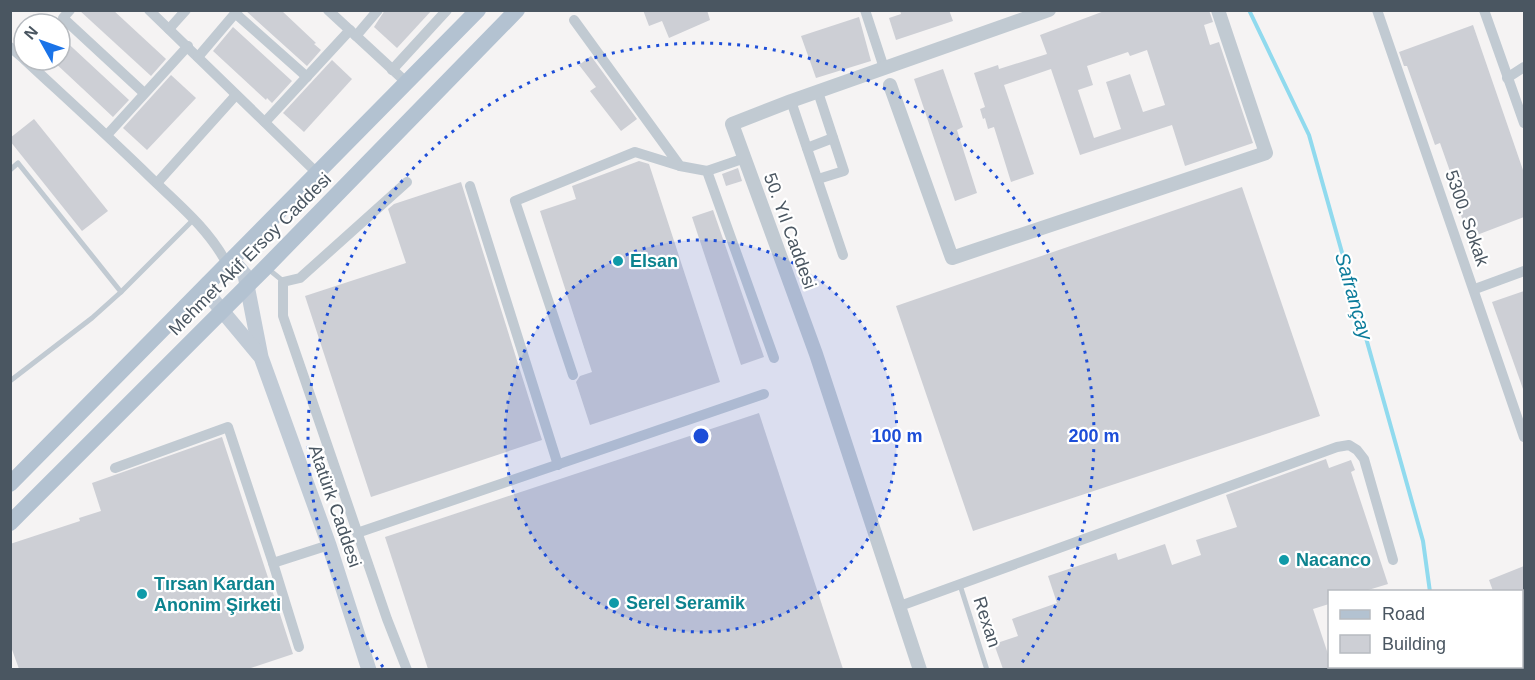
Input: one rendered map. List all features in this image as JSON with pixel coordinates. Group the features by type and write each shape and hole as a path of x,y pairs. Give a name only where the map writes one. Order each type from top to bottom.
{"main road":[{"name":"Mehmet Akif Ersoy Caddesi","path":"10,483 478,10"},
{"name":"Mehmet Akif Ersoy Caddesi","path":"10,523 266,267 517,10"},
{"path":"226,264 242,270 261,357"},
{"path":"207,284 209,295 261,357"},
{"name":"Atatürk Caddesi","path":"261,357 329,545 369,669"}],"street":[{"path":"149,10 317,173"},
{"path":"169,29 186,10"},
{"path":"328,10 406,82"},
{"path":"265,122 307,76 378,10"},
{"path":"392,70 447,10"},
{"path":"865,10 884,68"},
{"path":"890,85 952,258 1266,153 1218,10"},
{"name":"5300. Sokak","path":"1377,10 1524,437"},
{"path":"1484,10 1524,123"},
{"path":"198,57 236,12 307,76"},
{"name":"50. Yıl Caddesi","path":"920,669 816,354 732,124 1040,12"},
{"path":"574,20 680,166"},
{"path":"72,26 144,93"},
{"path":"107,135 188,46"},
{"path":"1507,78 1524,67"},
{"path":"38,72 194,219 214,242 226,264"},
{"path":"818,92 844,171 818,180"},
{"path":"157,183 236,95"},
{"path":"791,101 843,255"},
{"path":"807,148 833,138"},
{"path":"573,375 515,201 635,152 680,166 707,171 745,158"},
{"path":"707,171 774,358"},
{"path":"407,182 300,278 283,282 283,316 357,533 407,669"},
{"path":"470,186 558,465"},
{"path":"1474,289 1524,271"},
{"path":"357,533 764,394"},
{"path":"115,468 228,427 298,647"},
{"path":"900,606 1337,447 1349,445 1357,450 1364,459 1393,560"},
{"path":"273,563 329,545"}],"lane":[{"path":"10,170 18,163 121,292"},
{"path":"10,381 92,318 194,219"},
{"path":"266,267 283,282"},
{"name":"Rexan","path":"959,584 987,669"}],"building":[{"path":"79,10 113,10 166,59 151,76"},
{"path":"245,10 281,10 321,50 307,66"},
{"path":"385,10 432,10 397,48 374,27"},
{"path":"643,10 707,10 710,20 669,38 662,21 649,26"},
{"path":"900,10 949,10 953,21 896,40 889,18 901,14"},
{"path":"1107,10 1209,10 1213,22 1204,25 1210,45 1219,42 1253,143 1185,166 1172,125 1080,155 1051,69 1004,85 1034,174 1011,182 994,127 988,129 985,118 983,119 980,109 985,107 974,73 998,65 999,69 1047,54 1040,35","holes":["1147,50 1165,105 1143,112 1130,74 1106,82 1121,129 1094,138 1078,90 1093,85 1087,66 1128,52 1130,56"]},
{"path":"859,17 871,61 816,78 801,36"},
{"path":"1473,25 1524,173 1524,217 1469,238 1454,196 1458,194 1440,143 1435,145 1407,66 1404,66 1399,52"},
{"path":"233,27 292,81 272,103 213,51"},
{"path":"72,47 129,100 113,117 65,72 72,72"},
{"path":"591,56 637,119 621,131 590,91 596,87 579,65"},
{"path":"332,60 352,79 304,132 283,113"},
{"path":"943,69 963,127 957,130 977,193 955,201 914,79"},
{"path":"171,75 196,98 147,150 123,128"},
{"path":"34,119 108,211 82,231 10,141 10,138"},
{"name":"Elsan","path":"639,161 649,164 720,382 590,425 576,382 580,376 592,372 540,211 576,199 572,186"},
{"path":"738,168 742,181 726,186 722,174"},
{"path":"461,182 542,440 371,497 305,296 406,263 388,209 394,204"},
{"path":"1242,187 1320,416 973,531 896,306"},
{"path":"713,210 764,357 741,365 692,217"},
{"path":"1524,291 1524,389 1523,389 1492,302"},
{"name":"Serel Seramik","path":"759,413 843,669 428,669 385,537"},
{"name":"Tırsan Kardan Anonim Şirketi","path":"222,437 293,654 248,669 19,669 10,644 10,544 80,521 79,518 101,511 92,483"},
{"name":"Nacanco","path":"1326,459 1329,468 1351,460 1355,470 1351,472 1388,584 1368,590 1328,590 1328,604 1313,609 1328,654 1329,669 1003,669 994,644 1018,636 1012,619 1057,603 1048,576 1116,553 1118,560 1165,544 1172,565 1201,555 1196,540 1237,527 1226,495"},
{"path":"1524,566 1524,591 1493,590 1489,580"}],"waterway":[{"name":"Safrançay","path":"1249,10 1309,135 1423,541 1430,590"}],"place":[{"name":"Elsan","path":"618,261"},
{"name":"Nacanco","path":"1284,560"},
{"name":"Tırsan Kardan Anonim Şirketi","path":"142,594"},
{"name":"Serel Seramik","path":"614,603"}]}
